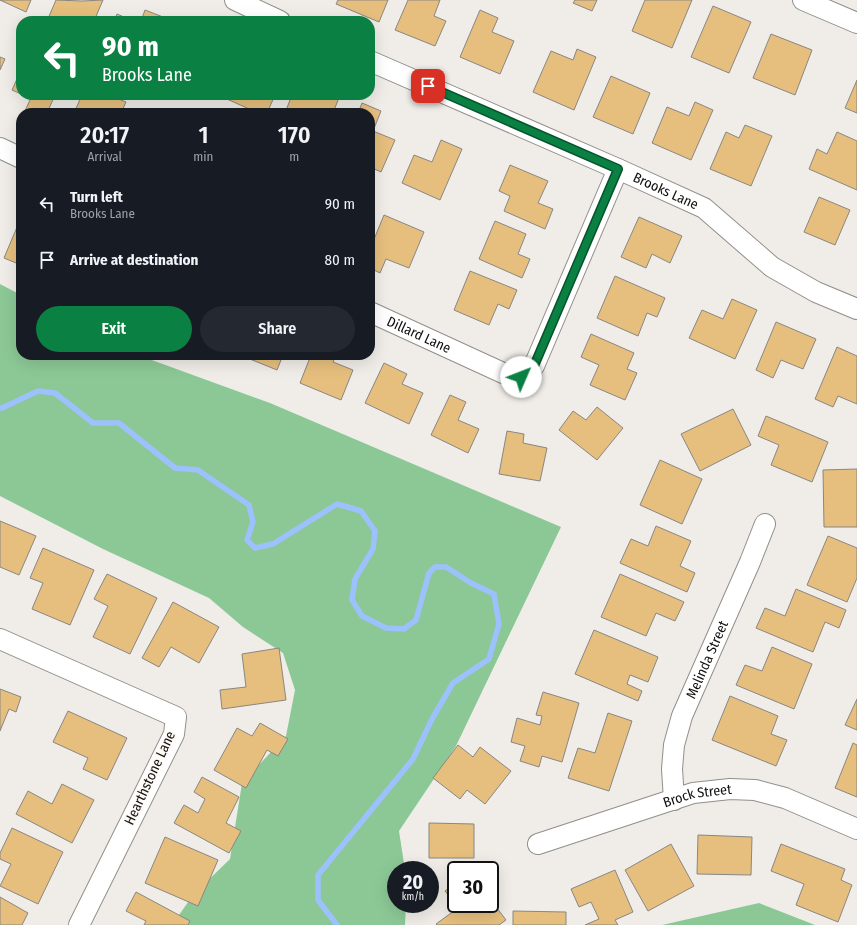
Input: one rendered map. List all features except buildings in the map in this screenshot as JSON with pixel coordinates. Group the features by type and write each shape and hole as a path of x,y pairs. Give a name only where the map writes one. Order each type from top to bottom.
{"street":[{"path":"234,0 269,16"},
{"path":"803,0 857,23"},
{"name":"Brooks Lane","path":"375,63 704,208 772,267 816,292 857,309"},
{"path":"0,148 16,156"},
{"name":"Dillard Lane","path":"375,314 503,373 521,377 534,366 618,169"},
{"name":"Melinda Street","path":"674,800 672,769 674,745 682,716 765,524"},
{"name":"Hearthstone Lane","path":"0,639 176,717 174,734 79,925"},
{"name":"Brock Street","path":"538,844 693,793 730,789 755,790 785,798 857,829"}],"green space":[{"path":"0,284 16,292 16,360 152,360 270,403 561,527 456,746 399,831 404,861 387,861 387,913 406,913 405,925 172,925 193,895 230,859 242,783 286,736 295,690 283,653 243,627 209,598 103,549 0,496"},
{"path":"759,903 815,925 662,925"}],"waterway":[{"path":"0,408 38,391 55,393 93,423 119,423 175,468 198,470 249,505 253,522 247,540 255,548 273,544 337,504 361,511 375,531 373,549 355,579 352,600 362,616 386,628 404,629 416,620 429,573 435,567 446,567 471,583 494,594 499,624 489,659 453,683 432,719 413,759 318,875 318,900 337,925"}],"route":[{"path":"428,86 618,169 534,366 521,377"}]}
